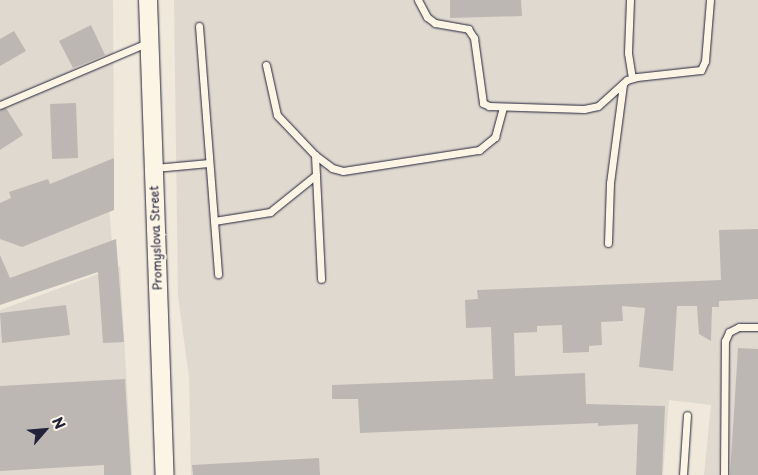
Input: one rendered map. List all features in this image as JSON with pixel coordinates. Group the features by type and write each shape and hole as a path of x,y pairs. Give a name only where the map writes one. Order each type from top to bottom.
{"street":[{"name":"Promyslova Street","path":"148,0 165,475"}],"lane":[{"path":"418,0 427,16 435,23 468,29 474,38 480,97 489,106 584,109 598,106 632,78 701,70 705,61 710,0"},
{"path":"630,0 628,53 632,78"},
{"path":"199,26 218,274"},
{"path":"0,105 149,42"},
{"path":"266,65 274,109 315,155 332,168 355,171 479,150 495,137 504,107"},
{"path":"608,243 611,174 623,84"},
{"path":"315,155 321,279"},
{"path":"154,168 209,163"},
{"path":"214,221 270,212 316,175"},
{"path":"724,475 725,341 729,332 739,327 758,327"},
{"path":"683,475 687,415"}],"shaded area":[{"path":"0,0 113,0 114,158 0,227"},
{"path":"174,0 758,0 758,475 704,475 711,405 669,400 663,475 191,475 189,377 178,296"},
{"path":"109,209 114,264 0,302 0,232"},
{"path":"120,266 132,475 0,475 0,310"}],"building":[{"path":"450,0 521,0 522,16 450,18"},
{"path":"91,25 105,55 73,68 59,41"},
{"path":"14,31 26,51 0,66 0,39"},
{"path":"76,103 78,158 52,159 50,104"},
{"path":"6,108 23,135 0,150 0,110"},
{"path":"114,158 114,210 22,247 0,239 0,203 11,198 9,192 48,179 50,184"},
{"path":"758,229 758,299 719,301 719,307 712,307 711,341 699,334 697,306 677,306 673,371 639,367 645,308 622,306 623,321 601,322 602,345 589,346 589,352 563,353 562,325 537,326 537,332 514,333 515,376 585,373 586,404 665,406 662,475 636,475 638,424 598,426 598,423 360,433 358,399 332,399 332,385 493,379 491,327 466,328 465,300 478,299 477,290 721,280 719,230"},
{"path":"116,239 124,342 103,343 98,272 0,305 0,255 10,278"},
{"path":"66,305 70,335 2,343 0,313"},
{"path":"738,348 758,349 758,475 730,475"},
{"path":"125,379 131,475 104,475 104,465 0,471 0,386"},
{"path":"319,458 320,475 193,475 192,465"}]}
